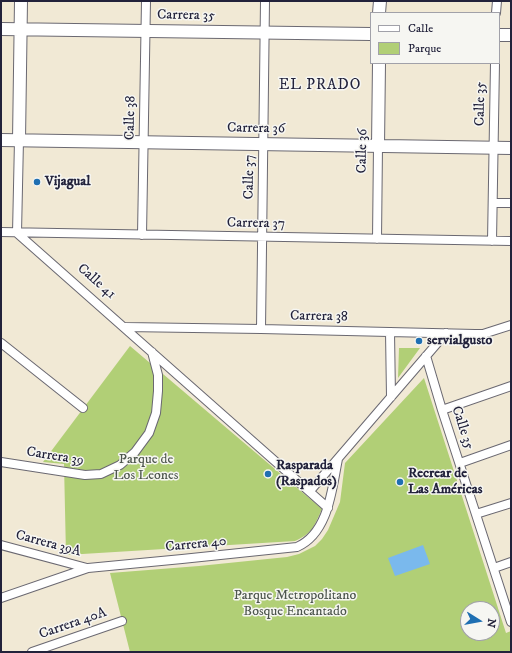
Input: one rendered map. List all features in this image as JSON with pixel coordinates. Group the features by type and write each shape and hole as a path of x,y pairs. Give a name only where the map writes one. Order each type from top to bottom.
{"street":[{"path":"18,233 21,1"},
{"name":"Calle 38","path":"142,235 146,1"},
{"name":"Calle 37","path":"261,329 265,1"},
{"path":"380,1 380,12"},
{"path":"496,12 497,1"},
{"name":"Carrera 35","path":"1,29 370,34"},
{"path":"500,35 511,35"},
{"name":"Calle 36","path":"377,239 379,64"},
{"name":"Calle 35","path":"492,241 495,64"},
{"name":"Carrera 36","path":"1,140 511,148"},
{"path":"492,203 511,203"},
{"name":"Carrera 37","path":"1,232 511,242"},
{"name":"Calle 41","path":"18,233 328,508"},
{"name":"Carrera 38","path":"124,327 483,334 511,325"},
{"path":"390,332 391,397"},
{"name":"Carrera 40","path":"310,491 446,334"},
{"path":"1,343 83,408"},
{"name":"Carrera 39","path":"1,462 85,475 100,474 120,465 135,452 149,433 156,413 158,376 152,352"},
{"name":"Calle 35","path":"426,356 511,622"},
{"path":"442,410 511,386"},
{"path":"460,463 511,445"},
{"name":"Carrera 40","path":"1,598 88,568 297,547 315,533 328,508 338,459"},
{"path":"476,514 511,503"},
{"name":"Carrera 39A","path":"1,546 88,568"},
{"path":"494,568 511,562"},
{"name":"Carrera 40A","path":"32,652 122,620"}],"green space":[{"name":"Parque de Los Leones","path":"130,346 322,509 315,524 306,535 295,541 66,555 64,464 43,462"},
{"path":"399,348 420,348 398,378"},
{"name":"Parque Metropolitano Bosque Encantado","path":"424,378 496,601 460,601 460,641 500,641 500,614 506,633 511,631 511,652 130,652 110,573 199,566 287,557 299,554 315,546 322,539 328,530 340,502 345,463"}],"water":[{"path":"423,545 430,564 395,576 388,558"}],"place":[{"name":"Vijagual","path":"37,182"},
{"name":"servialgusto","path":"419,341"},
{"name":"Rasparada (Raspados)","path":"268,474"},
{"name":"Recrear de Las Américas","path":"400,482"}],"district":[{"name":"EL PRADO","path":"320,86"}]}
